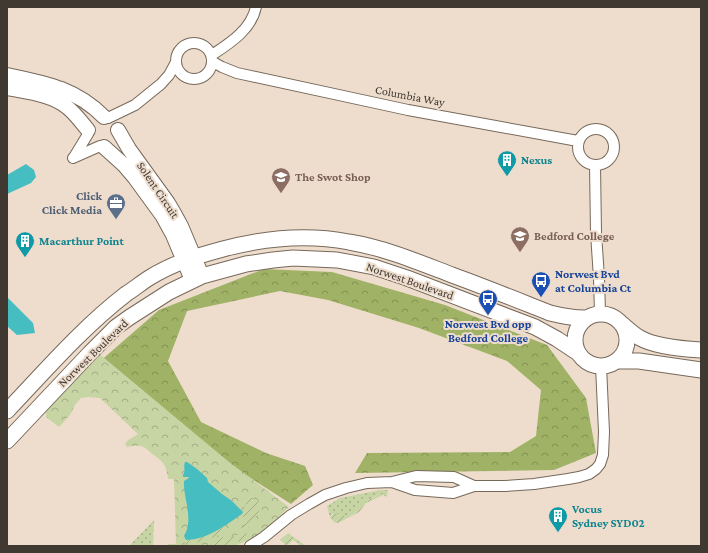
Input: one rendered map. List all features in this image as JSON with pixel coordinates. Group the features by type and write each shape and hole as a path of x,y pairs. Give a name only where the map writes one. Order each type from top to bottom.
{"main road":[{"name":"Norwest Boulevard","path":"7,411 87,327 110,306 148,279 162,270 189,259 250,243 296,238 348,242 375,247 411,259 561,316 585,318"},
{"name":"Norwest Boulevard","path":"7,441 90,353 116,327 130,316 169,292 197,278 246,264 286,259 312,259 337,260 374,267 407,278 535,327 578,353"},
{"path":"622,324 627,336 627,345 622,356 616,361 609,365 596,366 582,358 578,353 575,344 575,332 578,326 585,318 593,314 600,313 608,314 616,318 633,333 647,341 669,347 701,350"},
{"path":"616,361 640,361 701,370"}],"street":[{"path":"212,58 242,33 249,24 256,7"},
{"path":"161,84 174,80 200,79 209,72 212,67 212,58 209,50 198,43 187,44 176,56 179,72 188,79"},
{"name":"Columbia Way","path":"212,58 222,67 237,73 416,111 578,141"},
{"path":"112,123 161,84 169,75 176,62"},
{"name":"Columbia Way","path":"209,72 237,73"},
{"name":"Solent Circuit","path":"7,75 41,82 64,89 89,104 112,123 168,203 181,226 189,259 197,278"},
{"path":"7,88 52,98 66,106 88,132 90,140 94,144 102,147"},
{"path":"98,118 112,123 118,135 109,146 102,147 73,158 88,132 90,124 98,118"},
{"path":"595,128 602,130 610,135 614,145 613,154 606,162 601,164 595,165 586,162 581,157 578,148 578,141 585,132 591,129 595,128"},
{"name":"Solent Circuit","path":"102,147 135,178 162,215 189,259"},
{"path":"595,165 596,233 600,313"},
{"path":"392,482 415,490 453,493 474,486 534,484 589,474 600,464 603,455 604,445 601,366"},
{"path":"250,546 264,537 291,515 309,504 325,495 346,488 367,483 392,482 416,476 454,477 474,486"}],"green space":[{"path":"264,269 332,272 445,305 547,345 586,398 596,453 554,470 355,473 367,453 510,452 536,436 541,390 507,361 419,328 328,300 280,291 187,311 168,361 201,422 266,453 305,466 313,485 291,504 249,477 75,383 159,310"},
{"path":"97,352 229,462 289,507 265,530 253,538 235,546 168,546 168,544 176,544 174,479 168,479 163,463 144,447 127,447 125,444 128,440 138,434 100,398 81,398 75,405 70,415 59,427 46,417 46,407"},
{"path":"388,490 387,495 379,494 368,500 354,513 347,517 332,514 330,517 327,506 340,498"},
{"path":"379,494 387,495 387,497 383,495 366,503 359,512 338,523 334,522 330,517 336,514 346,516 351,515 365,502"},
{"path":"249,497 259,501 260,508 258,514 252,520 247,530 246,537 243,540 226,546 204,546 211,544 225,536 225,538 241,532 244,526 243,512"},
{"path":"154,520 153,546 129,546"},
{"path":"222,528 223,533 209,539 184,545 186,540 194,540"},
{"path":"288,533 306,546 298,546 299,544 293,540 287,546 280,540"}],"water":[{"path":"26,164 34,170 36,177 31,183 7,194 7,175"},
{"path":"7,297 33,323 35,333 17,335 7,326"},
{"path":"185,462 197,469 207,478 208,482 243,512 229,523 208,535 186,540 184,536 188,527 188,518 184,481 189,478 183,477"}],"place":[{"name":"Nexus","path":"507,177"},
{"name":"The Swot Shop","path":"281,194"},
{"name":"Click Click Media","path":"116,220"},
{"name":"Bedford College","path":"520,253"},
{"name":"Macarthur Point","path":"25,258"},
{"name":"Norwest Bvd at Columbia Ct","path":"541,298"},
{"name":"Norwest Bvd opp Bedford College","path":"488,316"},
{"name":"Vocus Sydney SYD02","path":"558,533"}]}
